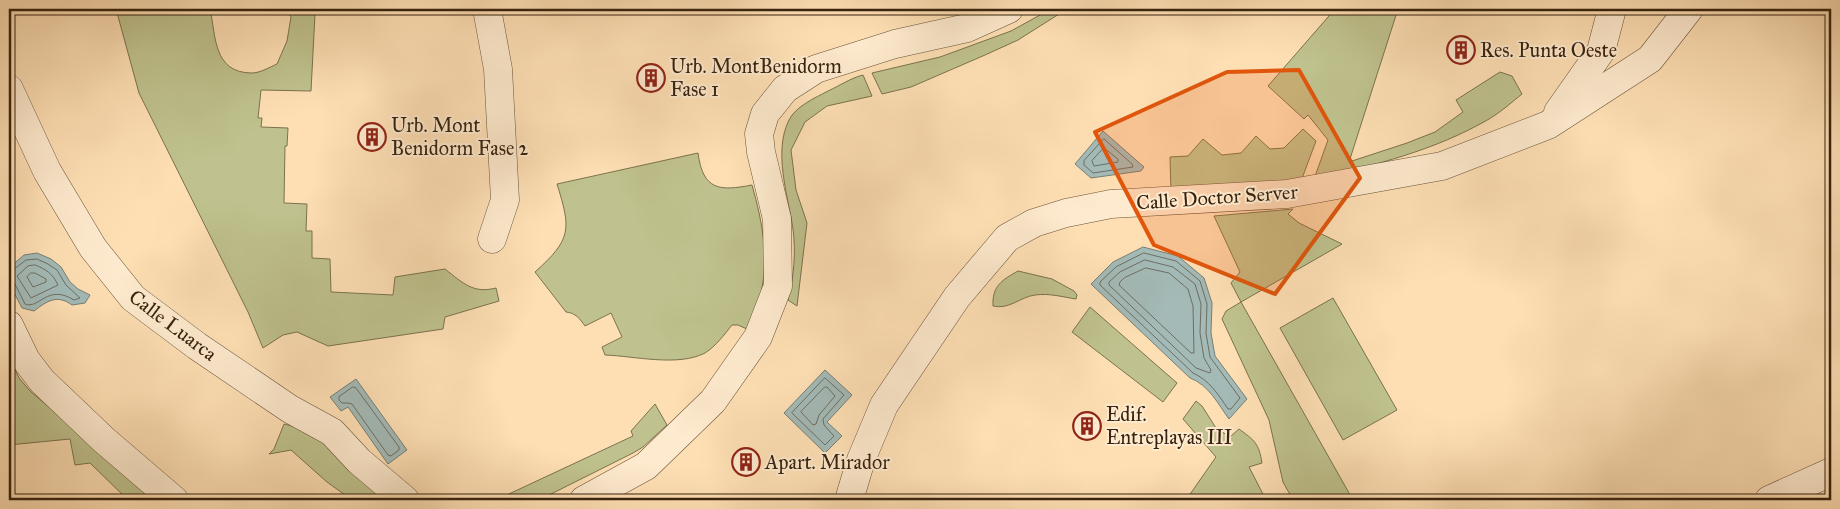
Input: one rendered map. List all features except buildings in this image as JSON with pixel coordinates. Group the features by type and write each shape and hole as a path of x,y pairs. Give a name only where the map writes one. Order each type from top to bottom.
{"street":[{"path":"487,9 498,68 505,200 492,240"},
{"path":"584,500 646,466 713,401 758,337 778,286 777,219 758,134 765,114 785,89 816,69 895,44 967,28 1009,9"},
{"path":"1548,125 1601,51 1612,9"},
{"name":"Calle Doctor Server","path":"849,500 862,460 884,405 957,297 1007,238 1034,223 1066,213 1111,204 1288,194 1442,166 1548,125 1650,60 1688,9"},
{"name":"Calle Luarca","path":"9,89 47,171 92,248 133,298 197,346 290,408 332,432 359,461 405,500"},
{"path":"9,325 26,360 42,381 104,440 174,500"},
{"path":"1769,500 1831,472"}],"highlighted area":[{"path":"1299,70 1360,178 1275,294 1154,245 1095,132 1227,72"}],"green space":[{"path":"116,9 210,9 216,41 223,60 230,67 252,73 262,71 277,64 287,41 291,17 285,9 302,9 302,12 315,14 311,91 261,90 258,118 262,118 261,127 288,128 287,146 285,146 284,203 307,204 306,231 312,231 312,258 330,259 331,292 393,295 395,277 445,269 469,286 481,290 496,288 499,301 445,317 443,329 328,346 297,332 283,335 263,348 248,312 139,93"},
{"path":"1051,9 1067,9 1018,40 911,87 882,94 872,73 940,57 1011,31"},
{"path":"1335,9 1398,9 1349,162 1435,132 1463,112 1456,100 1500,72 1512,76 1522,94 1489,119 1448,140 1404,156 1314,179 1328,140 1308,115 1304,119 1268,86"},
{"path":"863,75 872,96 827,106 805,122 791,150 796,190 807,223 797,306 788,300 792,282 794,247 793,229 783,174 782,146 784,132 792,115 801,107 845,82"},
{"path":"1303,129 1316,141 1301,181 1171,192 1170,157 1188,156 1203,139 1222,155 1241,153 1256,136 1270,149 1284,148"},
{"path":"698,153 704,175 715,186 731,188 752,185 762,228 765,257 762,286 754,315 747,329 738,325 732,325 713,347 705,353 694,357 656,360 605,355 602,347 622,337 611,313 585,326 575,315 566,312 535,272 556,251 562,242 565,232 565,212 557,184"},
{"path":"1293,209 1288,214 1299,223 1342,244 1241,302 1231,283 1240,272 1214,216"},
{"path":"1018,271 1052,279 1074,291 1077,295 1076,299 1040,295 1030,296 1009,305 993,306 994,293 999,284"},
{"path":"1333,298 1397,410 1343,440 1280,328"},
{"path":"1241,302 1353,500 1293,500 1283,482 1269,420 1222,319 1226,311"},
{"path":"1090,307 1177,383 1163,402 1072,332"},
{"path":"9,357 19,378 30,391 153,500 128,500 90,463 75,465 70,439 9,445"},
{"path":"1196,401 1202,406 1216,428 1230,437 1239,429 1255,443 1262,463 1249,467 1266,500 1186,500 1216,457 1183,419"},
{"path":"655,404 667,425 643,447 539,500 496,500 633,436 631,431"},
{"path":"284,424 319,436 385,500 352,500 327,482 291,450 269,454 274,449"}],"water":[{"path":"1103,131 1144,167 1141,171 1091,178 1075,164"},
{"path":"1143,247 1178,256 1204,278 1212,303 1211,333 1215,356 1247,399 1229,419 1203,385 1190,378 1091,284 1113,262"},
{"path":"37,253 51,259 61,267 70,282 78,289 90,295 85,303 72,305 57,299 43,304 34,311 22,308 9,283 9,268 24,255"},
{"path":"825,370 852,395 827,422 842,436 825,453 784,413"},
{"path":"356,379 407,450 388,464 348,407 341,411 330,397"}],"place":[{"name":"Res. Punta Oeste","path":"1461,50"},
{"name":"Urb. MontBenidorm Fase 1","path":"651,78"},
{"name":"Urb. Mont Benidorm Fase 2","path":"372,137"},
{"name":"Edif. Entreplayas III","path":"1087,426"},
{"name":"Apart. Mirador","path":"746,462"}]}
